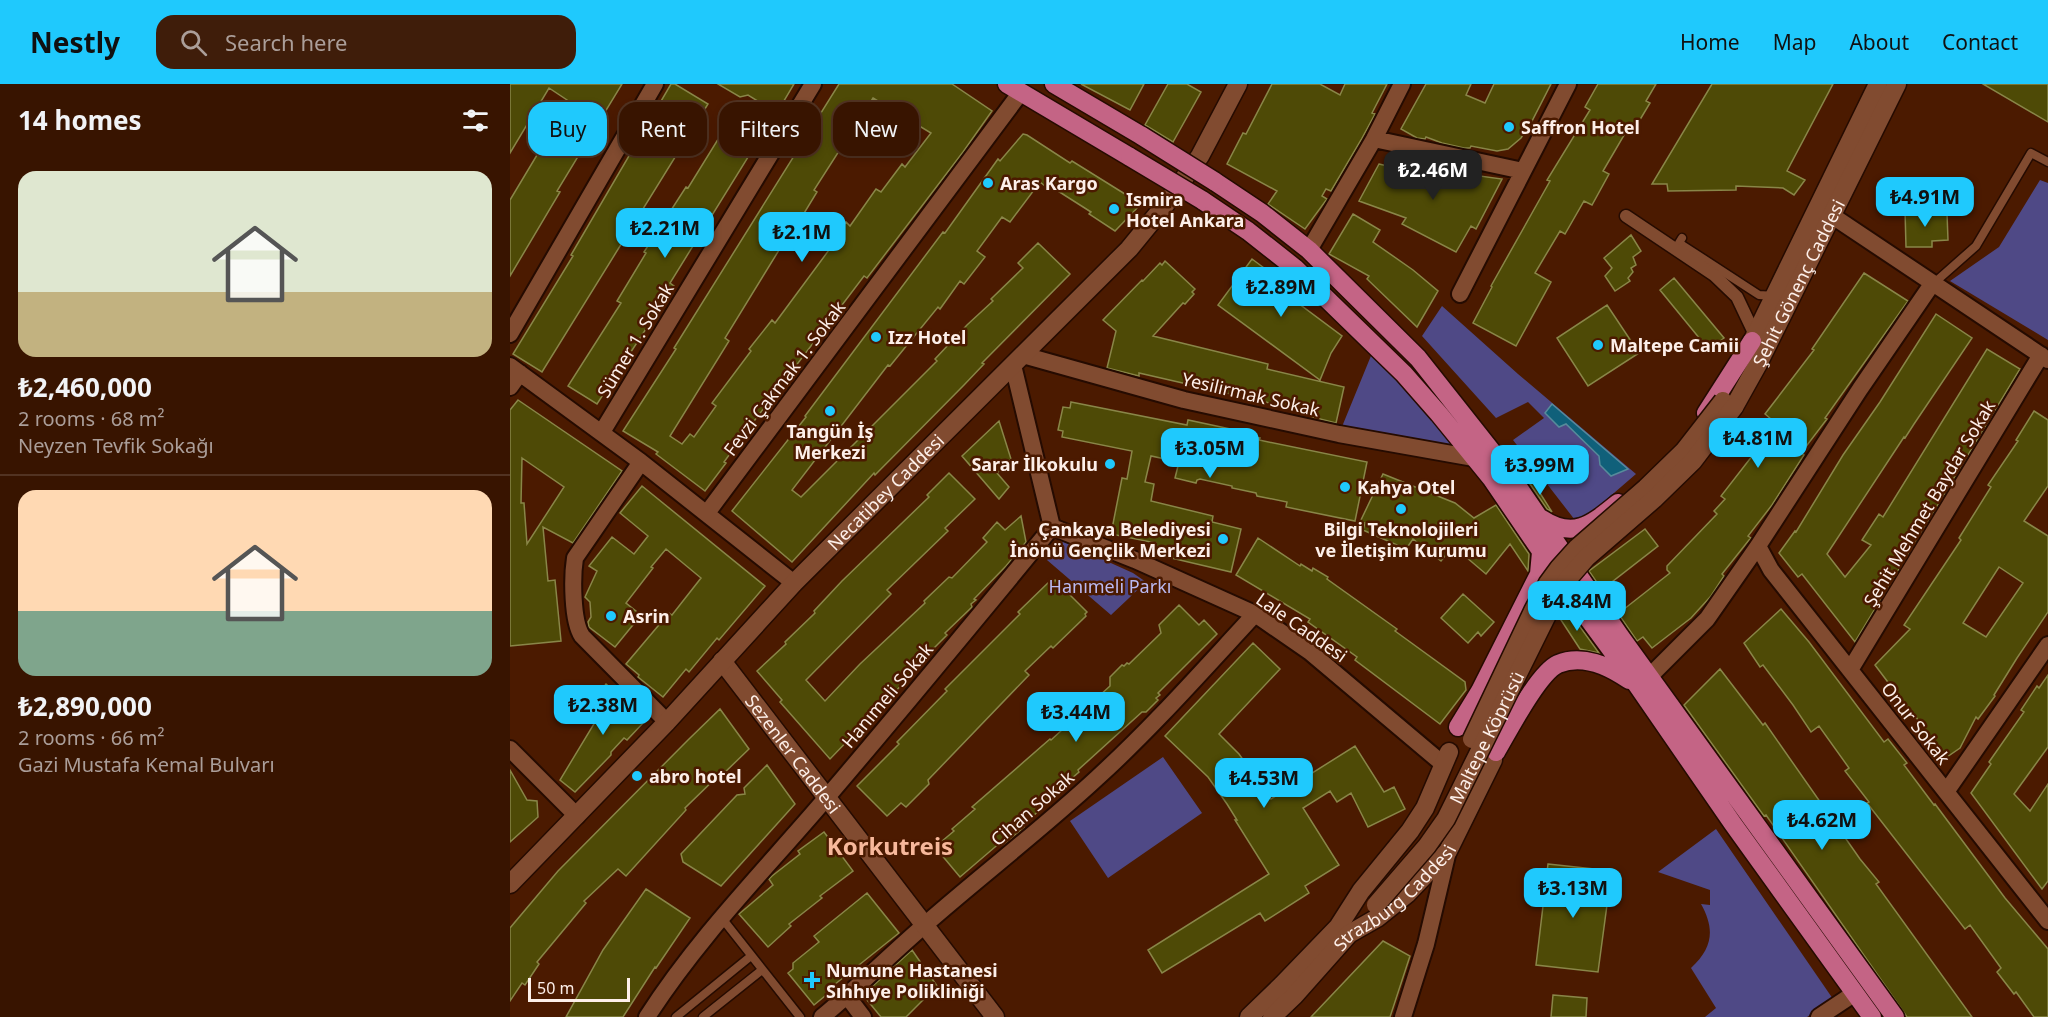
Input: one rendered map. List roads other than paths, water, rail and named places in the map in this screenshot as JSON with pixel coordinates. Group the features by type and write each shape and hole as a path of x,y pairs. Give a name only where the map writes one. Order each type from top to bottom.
{"main road":[{"path":"1054,84 1214,180 1262,213 1310,250 1418,358 1500,461 1542,519 1733,824 1872,1017"},
{"name":"Necatibey Caddesi","path":"510,884 667,722 794,583 1129,249 1158,214 1200,156 1238,84"},
{"name":"Şehit Gönenç Caddesi","path":"1729,404 1758,364 1831,215 1886,87"},
{"name":"Şehit Gönenç Caddesi","path":"1729,404 1754,338 1886,87"},
{"path":"1014,88 1202,200 1248,231 1288,262 1404,374 1491,478 1541,552 1643,681 1894,1017"},
{"path":"1542,519 1556,528 1569,530 1586,525 1647,479 1696,429 1754,338"},
{"name":"Maltepe Köprüsü","path":"1343,930 1371,901 1435,815 1533,611 1559,568 1576,548 1646,488 1729,404"},
{"path":"1541,552 1539,574 1480,691 1450,738 1446,758 1472,771 1487,766 1534,689 1556,665 1572,661 1588,661 1643,681"},
{"name":"Sezenler Caddesi","path":"722,661 995,1017"},
{"path":"1458,727 1472,722 1486,726 1495,738 1494,756"},
{"name":"Strazburg Caddesi","path":"1249,1017 1343,930 1377,918 1407,894 1448,851 1494,756"},
{"name":"Strazburg Caddesi","path":"1272,1017 1294,996 1343,930 1361,891 1421,814 1446,758"}],"street":[{"path":"510,334 655,84"},
{"name":"Sümer 1. Sokak","path":"602,432 813,84"},
{"path":"1310,250 1374,139 1402,84"},
{"path":"1460,294 1568,84"},
{"name":"Fevzi Çakmak 1. Sokak","path":"707,513 1014,88"},
{"path":"1374,139 1523,171"},
{"path":"1831,215 2044,358"},
{"path":"1626,216 1713,275 1737,297 1754,338"},
{"path":"1643,681 1707,620 1932,284"},
{"name":"Şehit Mehmet Baydar Sokak","path":"1850,670 2044,358"},
{"path":"1018,360 1052,527"},
{"name":"Yesilirmak Sokak","path":"1018,360 1184,400 1340,434 1474,459"},
{"path":"510,387 515,369 602,432 794,583"},
{"path":"641,462 575,558 573,570 576,622 582,636 667,722"},
{"name":"Lale Caddesi","path":"1052,527 1135,560 1255,614 1310,652 1446,758"},
{"name":"Hanımeli Sokak","path":"647,1017 675,974 721,917 827,798 1052,527"},
{"name":"Onur Sokak","path":"1758,546 1771,570 1946,792 2046,913"},
{"name":"Cihan Sokak","path":"822,1017 925,925 1037,832 1098,777 1150,727 1255,614"},
{"path":"1946,792 2048,645"},
{"path":"510,749 577,816"},
{"path":"1403,1017 1426,944 1448,851"},
{"path":"1819,1017 1855,993"},
{"path":"847,996 862,1017"}],"lane":[{"path":"1932,284 1976,246 2031,153 2048,162"},
{"path":"1682,238 1679,243 1759,295 1775,296"},
{"path":"721,917 800,1017"},
{"path":"676,1017 752,956"},
{"path":"703,1017 762,970"}],"water":[{"path":"1552,404 1628,469 1611,476 1600,465 1599,456 1566,424 1559,427 1545,413"}],"place":[{"name":"Saffron Hotel","path":"1509,127"},
{"name":"Aras Kargo","path":"988,183"},
{"name":"Ismira Hotel Ankara","path":"1114,209"},
{"name":"Izz Hotel","path":"876,337"},
{"name":"Maltepe Camii","path":"1598,345"},
{"name":"Tangün İş Merkezi","path":"830,411"},
{"name":"Sarar İlkokulu","path":"1110,464"},
{"name":"Kahya Otel","path":"1345,487"},
{"name":"Bilgi Teknolojileri ve İletişim Kurumu","path":"1401,509"},
{"name":"Çankaya Belediyesi İnönü Gençlik Merkezi","path":"1223,539"},
{"name":"Asrin","path":"611,616"},
{"name":"abro hotel","path":"637,776"},
{"name":"Numune Hastanesi Sıhhıye Polikliniği","path":"812,980"}],"district":[{"name":"Korkutreis","path":"890,845"}],"park label":[{"name":"Hanımeli Parkı","path":"1110,586"}]}
